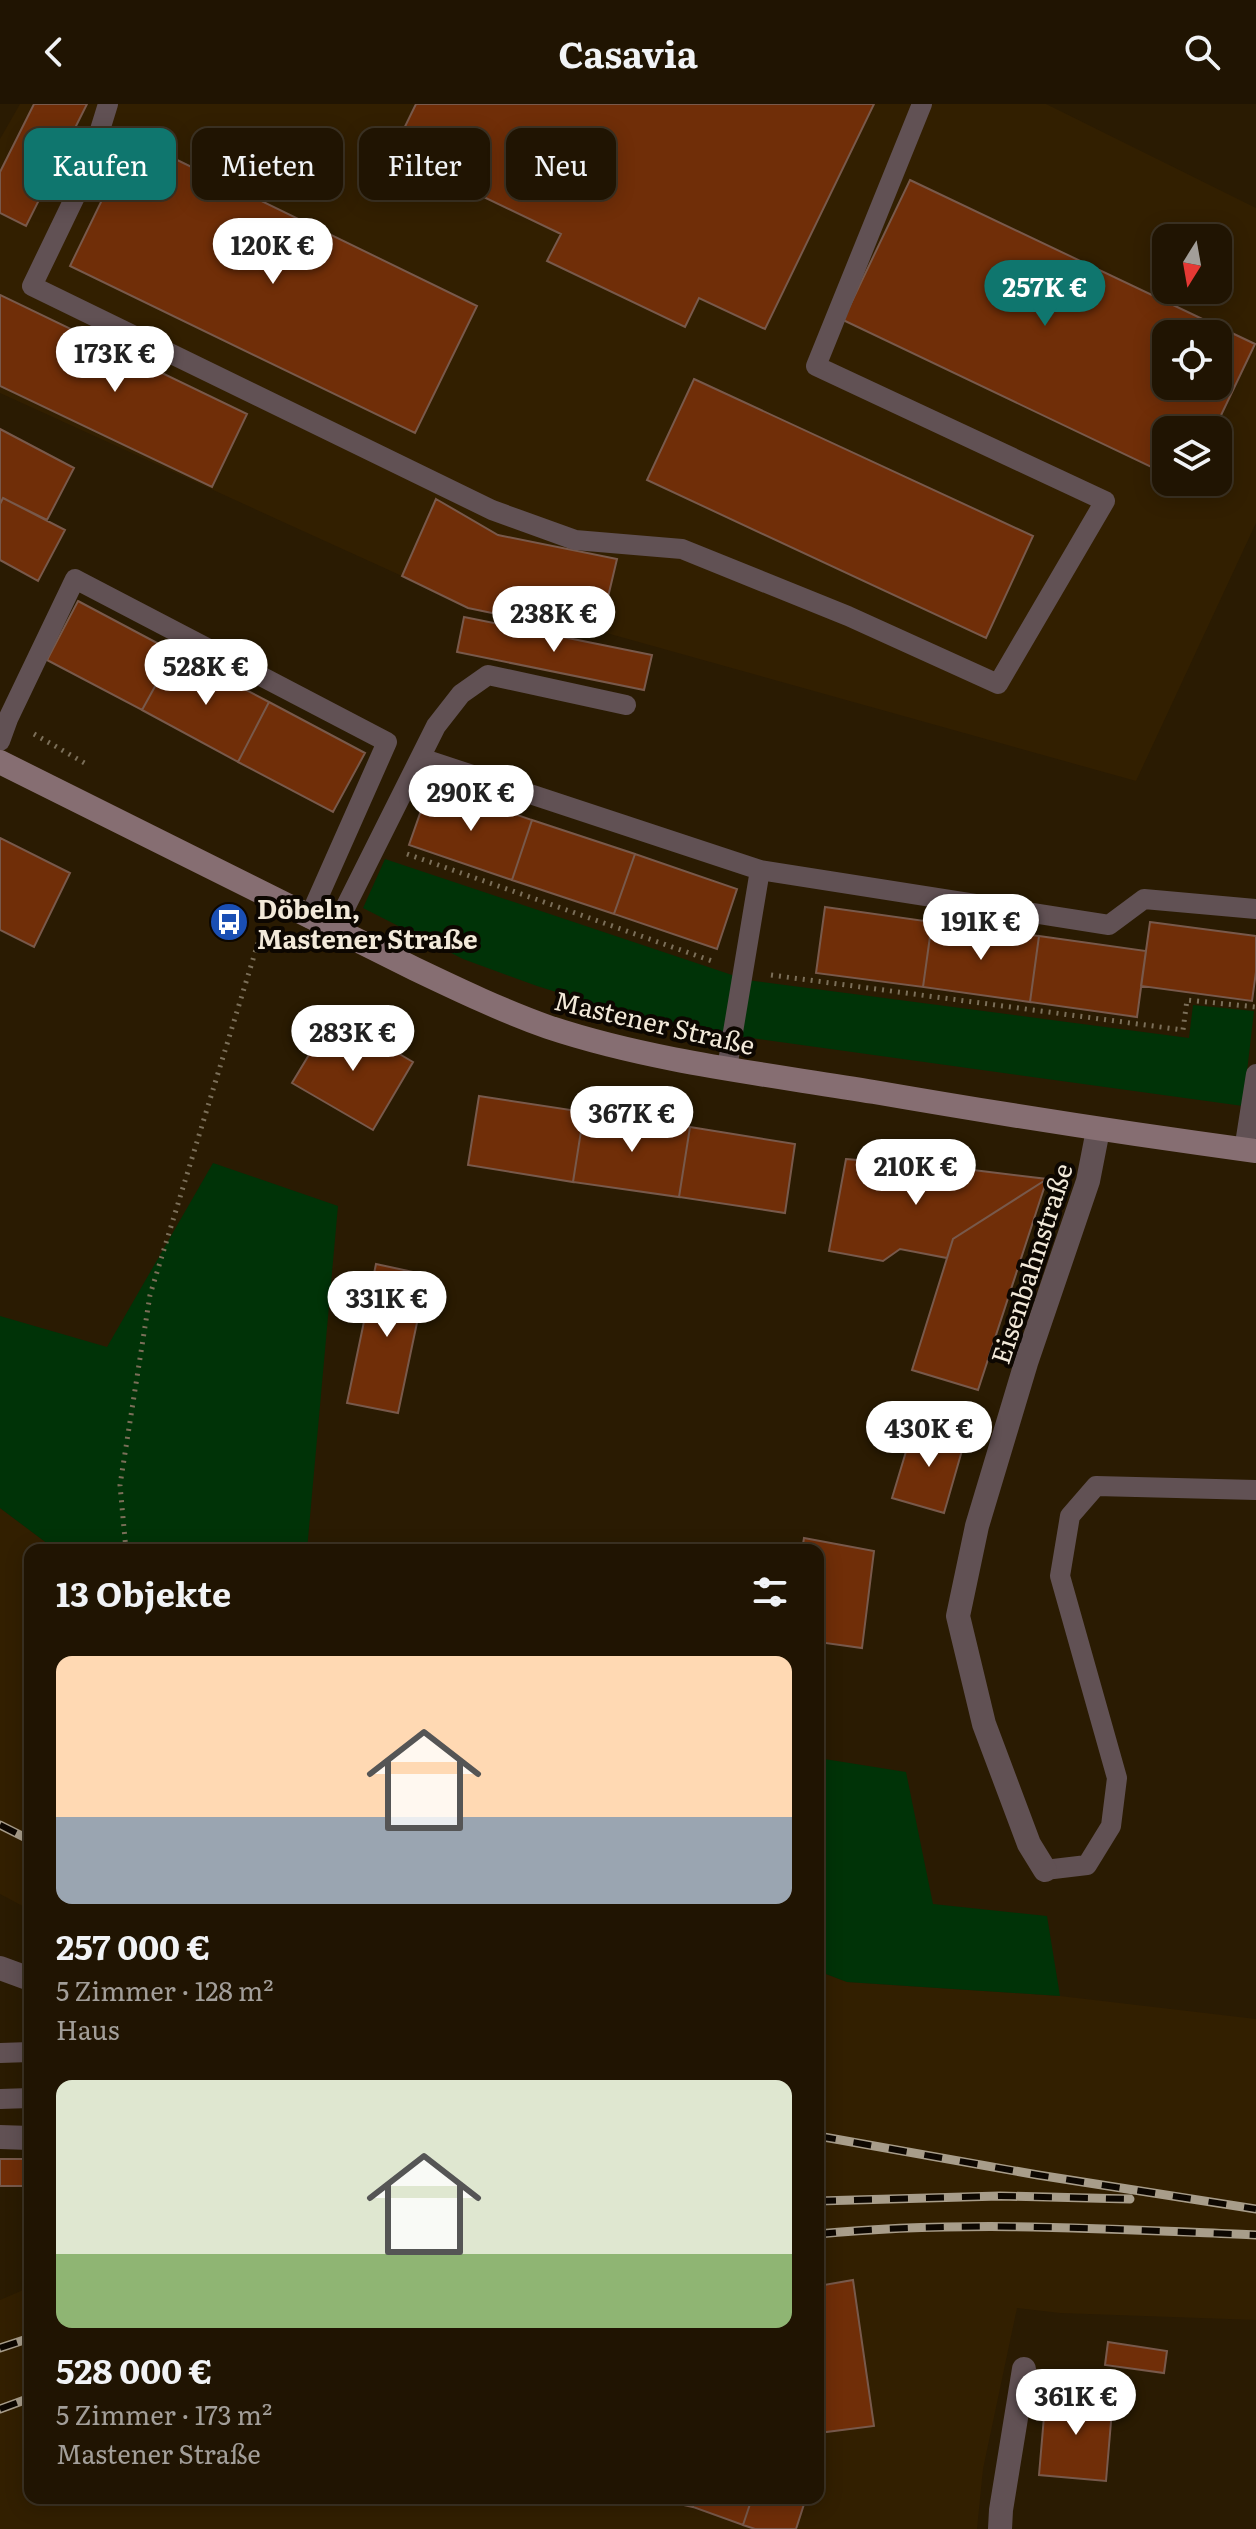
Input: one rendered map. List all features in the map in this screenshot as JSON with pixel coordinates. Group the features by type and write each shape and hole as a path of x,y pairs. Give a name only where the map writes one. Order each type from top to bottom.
{"main road":[{"name":"Mastener Straße","path":"0,762 309,918 474,997 549,1027 630,1049 727,1068 1098,1130 1250,1151"}],"street":[{"name":"Eisenbahnstraße","path":"1045,1870 1029,1844 984,1724 958,1616 977,1526 1026,1363 1088,1181 1098,1130"},
{"path":"0,1968 24,1977"},
{"path":"0,2137 24,2138"},
{"path":"1000,2529 1024,2369"}],"lane":[{"path":"108,104 87,172 32,286 492,510 575,540 682,549 848,616 998,684 1105,501 816,366 922,104"},
{"path":"0,741 75,579 387,742 309,918"},
{"path":"334,930 436,726 461,694 488,675 626,705"},
{"path":"421,758 760,870 1109,925 1144,899 1256,909"},
{"path":"727,1068 760,870"},
{"path":"1250,1151 1256,1074"},
{"path":"1045,1870 1087,1865 1111,1826 1117,1778 1060,1576 1070,1516 1096,1486 1256,1490"},
{"path":"0,2053 24,2052"},
{"path":"0,2099 24,2098"}],"path":[{"path":"8,719 99,773"},
{"path":"378,844 742,971 1183,1030 1187,1000 1256,1007"},
{"path":"125,1544 120,1485 150,1295 258,939 276,901"}],"shaded area":[{"path":"20,104 1046,104 1256,208 1256,523 1136,781 402,576 0,393 0,139"},
{"path":"0,1508 48,1544 24,1544 24,1907 0,1894"},
{"path":"824,1973 847,1982 1060,1996 1256,2019 1256,2320 1060,2313 1017,2308 983,2469 977,2529 0,2529 0,2300 24,2290 24,2504 824,2504"}],"green space":[{"path":"385,859 747,980 1189,1038 1193,1005 1254,1011 1243,1106 722,1034 614,1010 463,959 363,908"},
{"path":"213,1163 338,1206 308,1544 48,1544 0,1508 0,1316 107,1347"},
{"path":"824,1759 906,1772 933,1904 1047,1916 1060,1996 847,1982 824,1973"}],"building":[{"path":"34,104 87,104 75,128 24,128 24,200 39,200 26,226 0,213 0,172"},
{"path":"416,104 874,104 765,329 699,298 685,327 547,261 561,234 490,200 490,128 404,128"},
{"path":"176,159 192,167 192,200 259,200 477,306 415,433 70,266 102,200 176,200"},
{"path":"910,180 1152,295 1152,304 1171,304 1205,320 1152,320 1152,400 1228,400 1221,416 1152,416 1152,467 843,320"},
{"path":"0,295 247,414 212,487 0,386"},
{"path":"1232,333 1255,344 1232,392"},
{"path":"694,379 1033,536 986,638 647,480"},
{"path":"0,429 74,468 47,520 3,498 0,504"},
{"path":"3,498 65,530 38,581 0,560 0,504"},
{"path":"436,499 498,535 617,559 599,635 468,608 402,576"},
{"path":"78,601 174,652 142,710 47,660"},
{"path":"464,617 652,655 644,690 457,652"},
{"path":"174,652 269,702 238,762 142,710"},
{"path":"269,702 365,753 333,812 238,762"},
{"path":"430,785 532,820 512,880 409,845"},
{"path":"532,820 635,854 614,914 512,880"},
{"path":"0,838 70,873 34,947 0,930"},
{"path":"635,854 737,889 717,949 614,914"},
{"path":"825,907 932,922 923,987 816,973"},
{"path":"932,922 1039,936 1030,1002 923,987"},
{"path":"1150,922 1256,936 1252,1001 1141,986"},
{"path":"1039,936 1146,951 1137,1017 1030,1002"},
{"path":"333,1015 413,1062 373,1130 292,1083"},
{"path":"479,1096 584,1112 573,1182 468,1165"},
{"path":"584,1112 690,1127 679,1197 573,1182"},
{"path":"690,1127 795,1144 785,1213 679,1197"},
{"path":"846,1159 1047,1179 953,1239 947,1258 900,1249 883,1261 829,1251"},
{"path":"1047,1179 978,1390 912,1370 953,1239"},
{"path":"376,1264 427,1275 398,1413 347,1403"},
{"path":"914,1425 965,1440 944,1513 892,1498"},
{"path":"804,1538 874,1551 862,1648 824,1643 824,1544 803,1544"},
{"path":"0,2159 24,2159 24,2186 0,2186"},
{"path":"853,2280 874,2426 824,2432 824,2285"},
{"path":"1108,2342 1167,2351 1164,2373 1105,2365"},
{"path":"1046,2393 1113,2398 1106,2481 1039,2475"},
{"path":"694,2504 750,2504 743,2525 693,2507"},
{"path":"750,2504 804,2504 796,2529 755,2529 743,2525"}],"railway":[{"path":"0,1825 24,1837"},
{"path":"824,2137 1256,2209"},
{"path":"824,2201 1000,2196 1130,2199"},
{"path":"824,2234 982,2227 1256,2235"},
{"path":"0,2348 24,2340"},
{"path":"0,2409 24,2400"}],"place":[{"name":"Döbeln, Mastener Straße","path":"229,922"}]}
